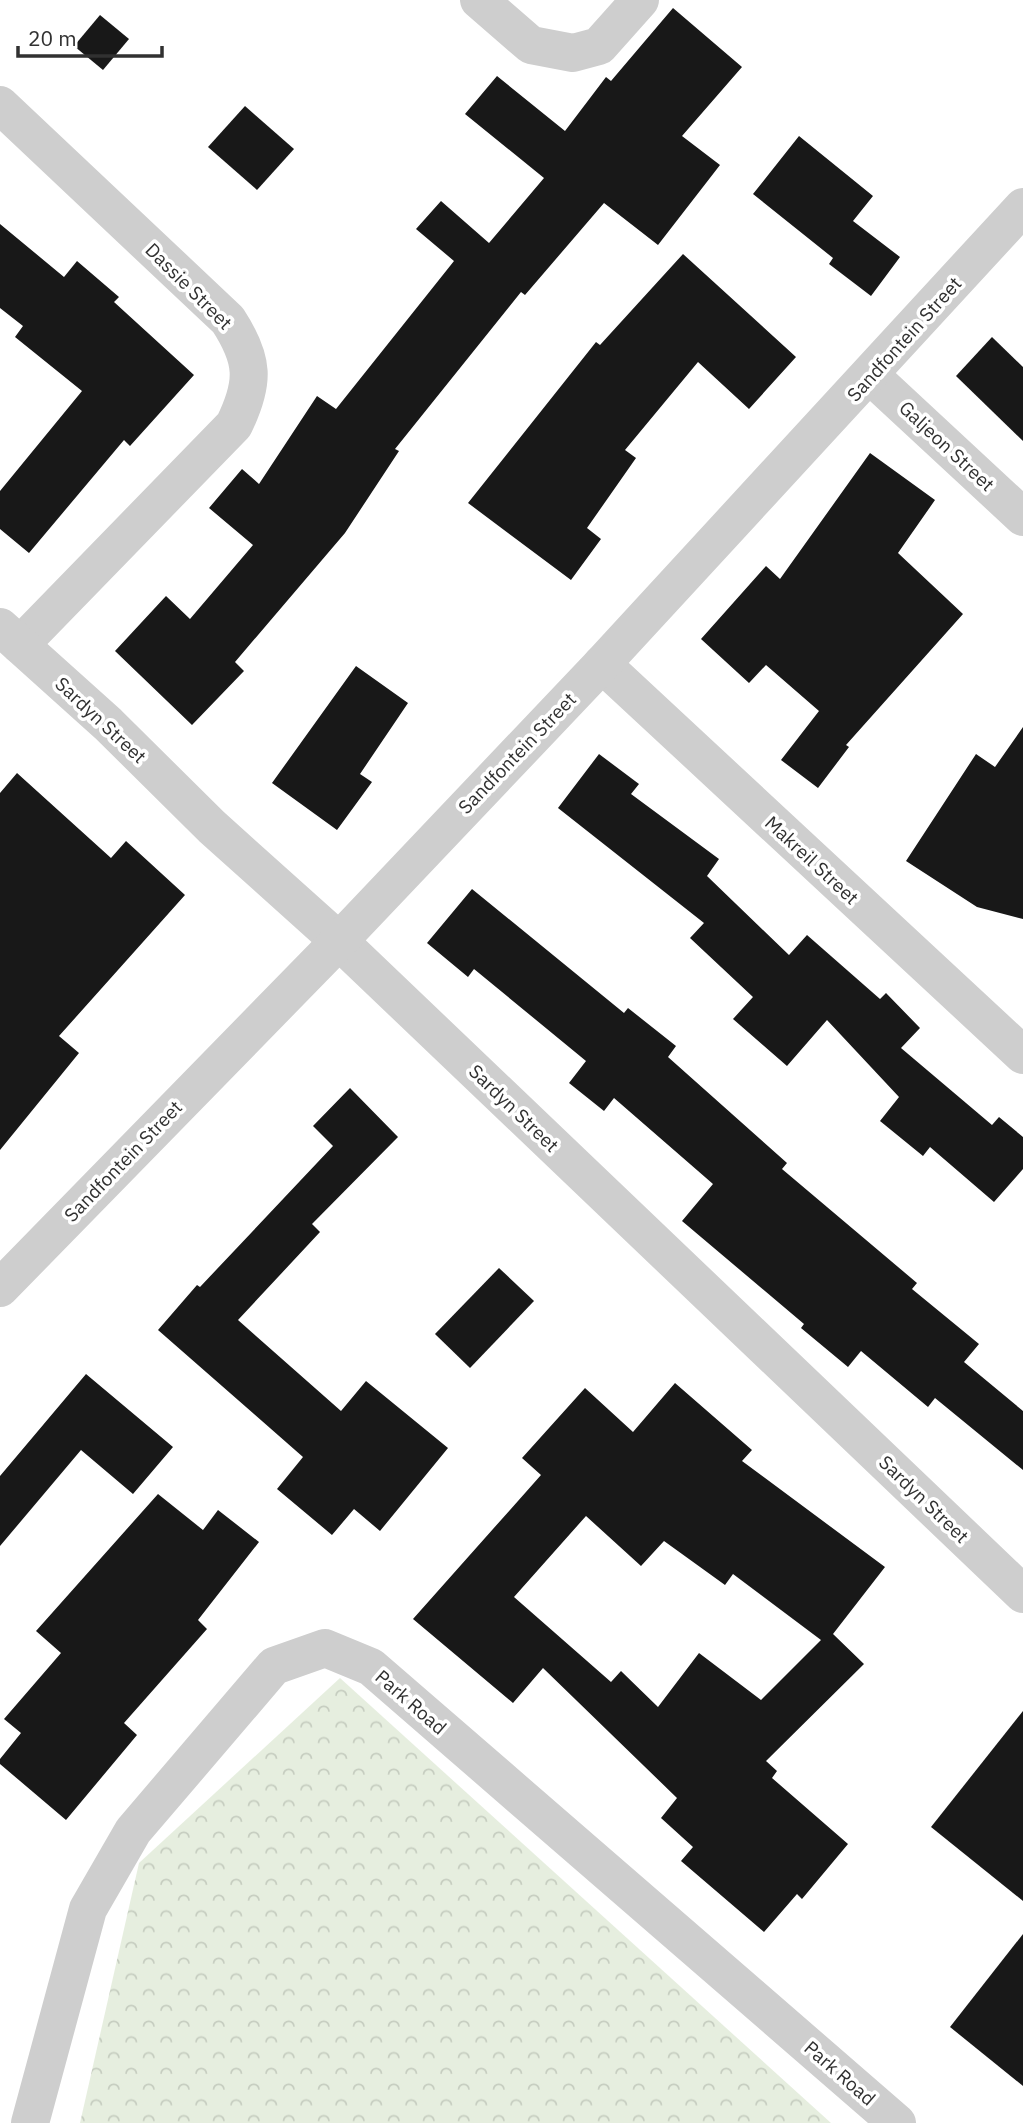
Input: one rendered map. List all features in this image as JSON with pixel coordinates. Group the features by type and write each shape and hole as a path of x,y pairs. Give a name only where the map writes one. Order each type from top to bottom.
{"street":[{"path":"479,0 531,45 573,53 599,46 640,0"},
{"name":"Dassie Street","path":"0,106 228,320 243,344 251,378 246,401 234,425 10,636"},
{"name":"Sandfontein Street","path":"5,1271 339,941 871,376 1023,207"},
{"name":"Galjeon Street","path":"871,376 1023,517"},
{"name":"Sardyn Street","path":"10,636 108,724 212,827 339,941 1023,1594"},
{"name":"Makreil Street","path":"602,664 1023,1055"},
{"name":"Park Road","path":"30,2123 89,1909 133,1831 274,1665 325,1648 371,1667 897,2123"}],"green space":[{"path":"340,1678 831,2123 80,2123 139,1863"}],"building":[{"path":"673,8 742,67 682,136 720,165 658,245 604,203 525,295 521,292 395,449 399,451 345,533 235,662 244,671 192,725 115,651 166,596 190,619 253,545 209,508 242,469 259,484 317,396 336,409 454,261 416,229 441,201 489,243 544,178 465,114 497,76 565,131 606,77 611,81"},
{"path":"100,15 129,39 103,70 74,46"},
{"path":"245,106 294,149 257,190 208,147"},
{"path":"799,136 873,196 853,221 900,257 871,296 829,264 833,258 753,194"},
{"path":"0,224 64,277 77,261 119,297 114,302 194,375 130,446 124,440 29,553 0,529 0,491 82,391 15,337 23,326 0,308"},
{"path":"683,254 796,357 749,409 698,362 625,450 636,458 587,528 601,539 571,580 468,503 596,342 600,345"},
{"path":"992,337 1023,367 1023,441 956,376"},
{"path":"870,453 935,500 898,553 963,614 846,745 849,747 818,788 781,760 819,711 766,665 749,683 701,639 766,566 780,579"},
{"path":"356,666 408,703 360,774 372,782 337,830 272,783"},
{"path":"1023,727 1023,919 977,907 906,861 976,754 995,767"},
{"path":"599,754 639,784 631,794 719,859 707,876 789,955 807,935 880,999 886,993 920,1028 901,1048 992,1125 999,1117 1023,1137 1023,1169 994,1202 930,1147 923,1156 880,1121 899,1097 827,1020 787,1066 733,1019 753,997 690,938 704,923 558,808"},
{"path":"17,773 111,858 126,841 185,895 59,1036 79,1053 0,1150 0,793"},
{"path":"472,889 624,1013 628,1008 676,1046 668,1057 787,1163 782,1169 917,1283 912,1289 979,1344 964,1362 1023,1411 1023,1470 935,1398 928,1407 861,1351 848,1367 801,1328 804,1324 682,1221 713,1184 614,1098 604,1111 569,1083 586,1061 474,969 468,977 427,943"},
{"path":"350,1088 398,1137 312,1224 320,1232 238,1320 341,1411 366,1381 448,1448 380,1531 354,1509 332,1535 277,1489 303,1457 158,1330 197,1285 200,1287 333,1146 313,1126"},
{"path":"499,1268 534,1301 470,1368 435,1334"},
{"path":"86,1374 173,1447 133,1494 81,1450 0,1546 0,1476"},
{"path":"675,1383 752,1450 742,1461 885,1567 833,1634 864,1664 766,1761 777,1771 772,1778 848,1844 802,1899 797,1894 764,1932 681,1861 693,1847 661,1818 677,1798 543,1668 513,1703 413,1619 541,1475 522,1458 585,1388 633,1432","holes":["586,1516 641,1566 664,1541 725,1585 733,1574 821,1640 761,1700 699,1653 658,1707 621,1671 611,1682 514,1597"]},
{"path":"158,1494 203,1530 218,1510 259,1542 198,1620 207,1629 124,1723 137,1735 66,1820 0,1764 0,1759 21,1733 4,1719 61,1653 36,1631"},
{"path":"1023,1711 1023,1901 931,1827"},
{"path":"1023,1934 1023,2086 950,2027"}]}
